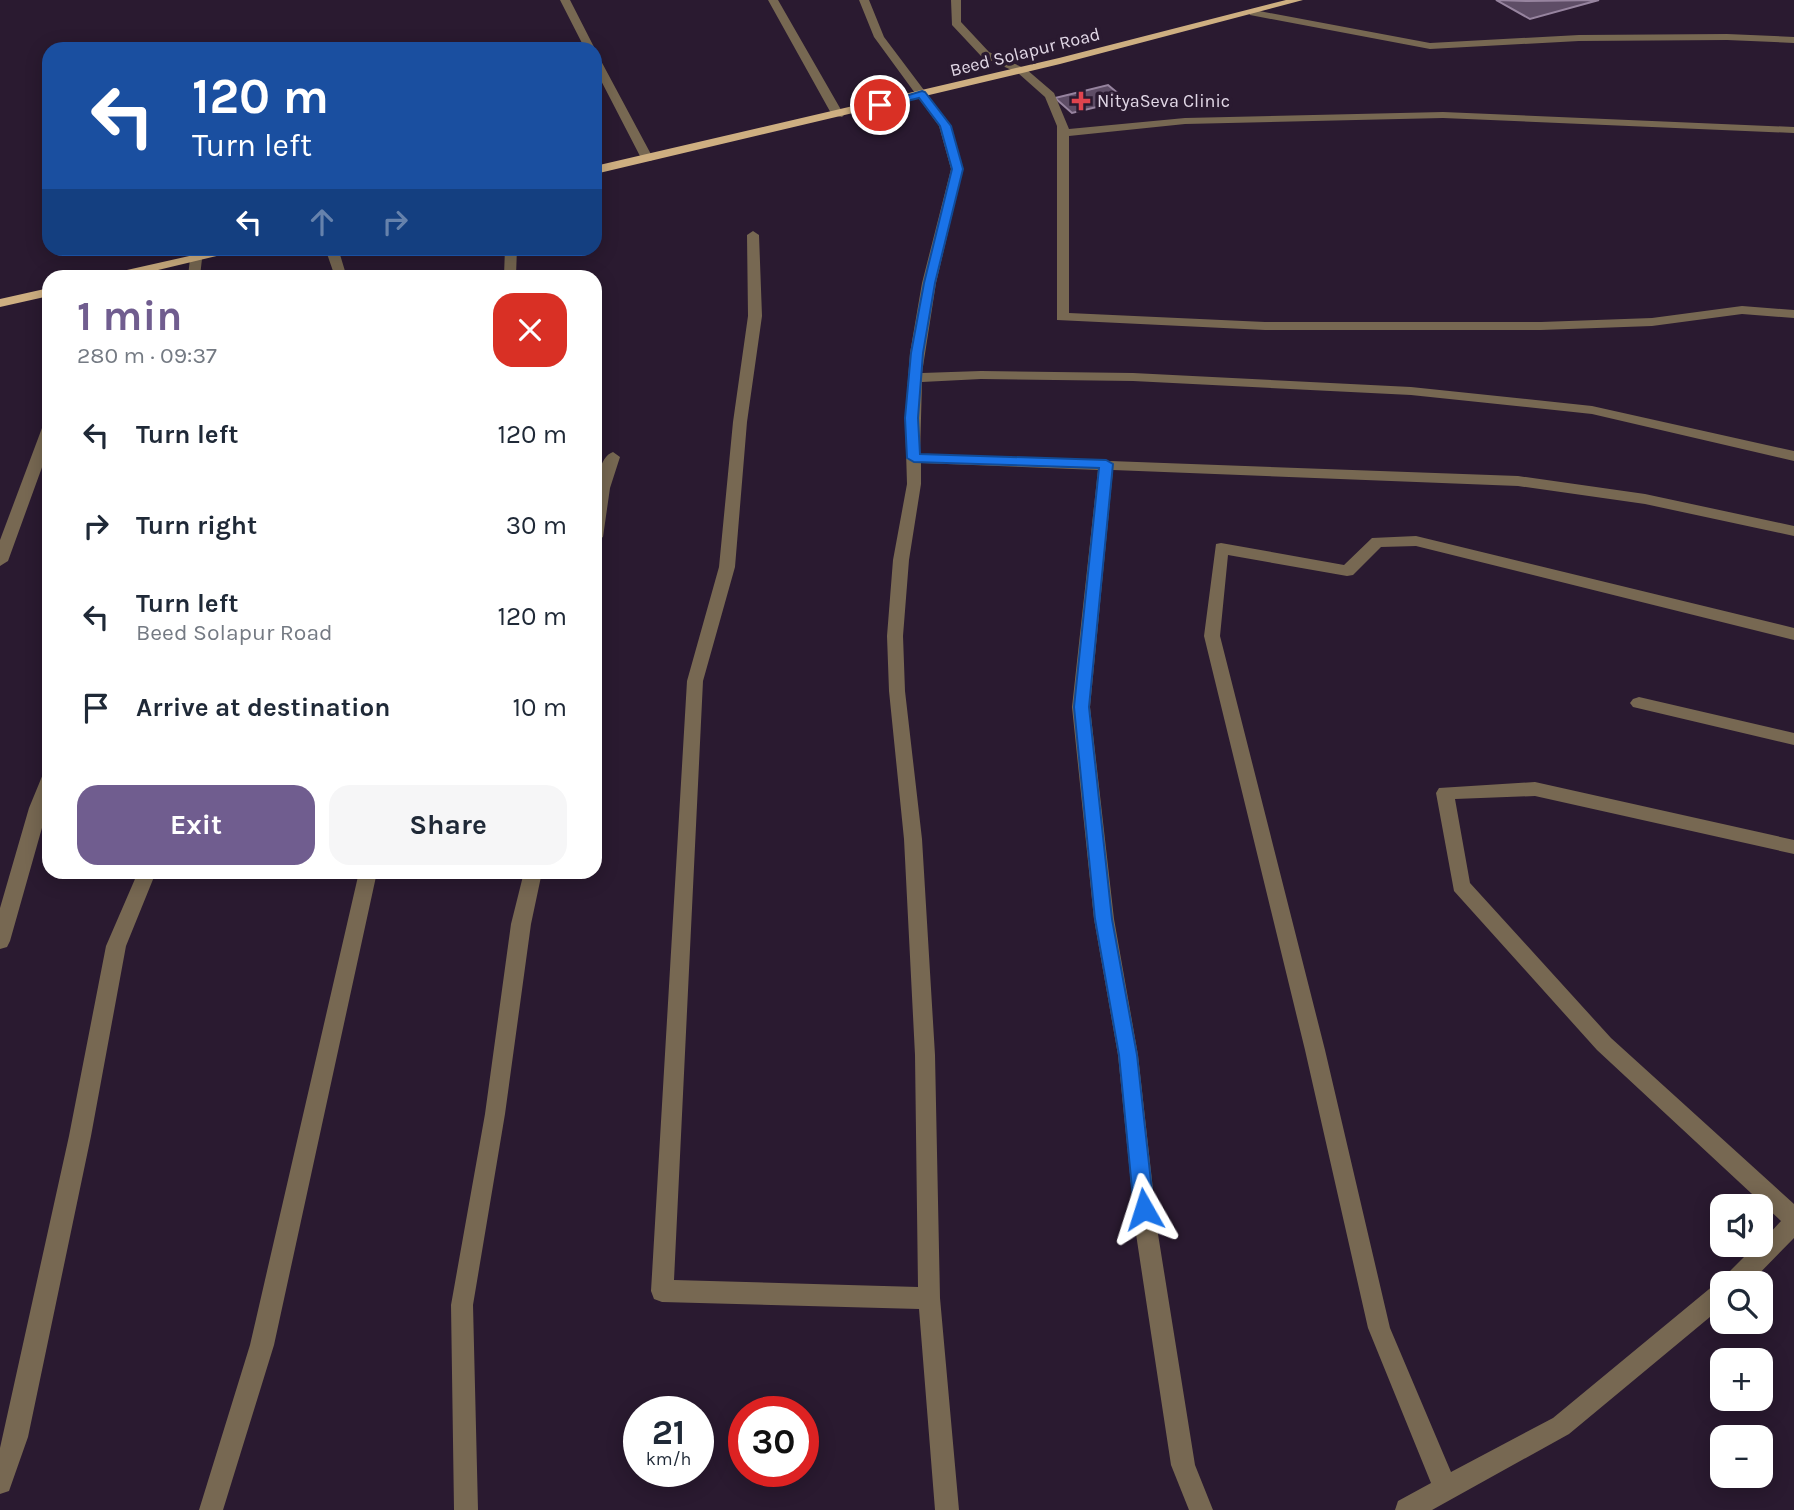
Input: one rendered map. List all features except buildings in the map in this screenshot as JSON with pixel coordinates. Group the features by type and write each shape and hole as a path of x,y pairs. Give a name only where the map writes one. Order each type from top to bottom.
{"main road":[{"name":"Beed Solapur Road","path":"602,168 1022,71 1297,0"},
{"path":"146,270 209,256"},
{"path":"0,303 42,294"}],"street":[{"path":"565,0 586,42"},
{"path":"773,0 838,115"},
{"path":"864,0 879,37 946,126 957,169 929,283 915,378 912,418 914,484 901,560 895,636 897,691 913,839 925,1055 929,1298 947,1510"},
{"path":"956,0 956,23 985,54 1022,71 1050,96 1063,126 1062,317 1265,326 1515,326 1652,322 1742,310 1794,314"},
{"path":"1254,13 1430,46 1579,38 1727,37 1794,40"},
{"path":"602,71 647,158"},
{"path":"1063,133 1185,121 1443,116 1794,130"},
{"path":"753,235 755,316 740,422 727,567 695,681 662,1291 929,1298"},
{"path":"195,270 196,259"},
{"path":"915,378 981,375 1133,377 1411,391 1592,410 1794,456"},
{"path":"0,561 42,447"},
{"path":"602,494 613,457"},
{"path":"914,458 1518,481 1645,499 1794,531"},
{"path":"1106,464 1082,707 1104,919 1128,1055 1147,1234 1183,1465 1201,1510"},
{"path":"1446,1489 1379,1328 1315,1050 1212,636 1221,548 1347,571 1377,542 1416,541 1794,634"},
{"path":"1639,703 1794,739"},
{"path":"1794,847 1535,789 1445,793 1461,886 1604,1045 1794,1218"},
{"path":"0,941 42,797"},
{"path":"0,1482 16,1437 80,1136 116,946 144,879"},
{"path":"211,1510 262,1345 366,879"},
{"path":"466,1510 462,1305 495,1114 521,924 531,879"},
{"path":"1746,1271 1794,1223"},
{"path":"1407,1510 1561,1426 1710,1303"}],"place":[{"name":"NityaSeva Clinic","path":"1081,101"}],"route":[{"path":"880,105 922,94 946,126 957,169 951,205 929,283 917,353 912,418 914,458 1106,464 1082,707 1104,919 1128,1055 1144,1209"}]}
